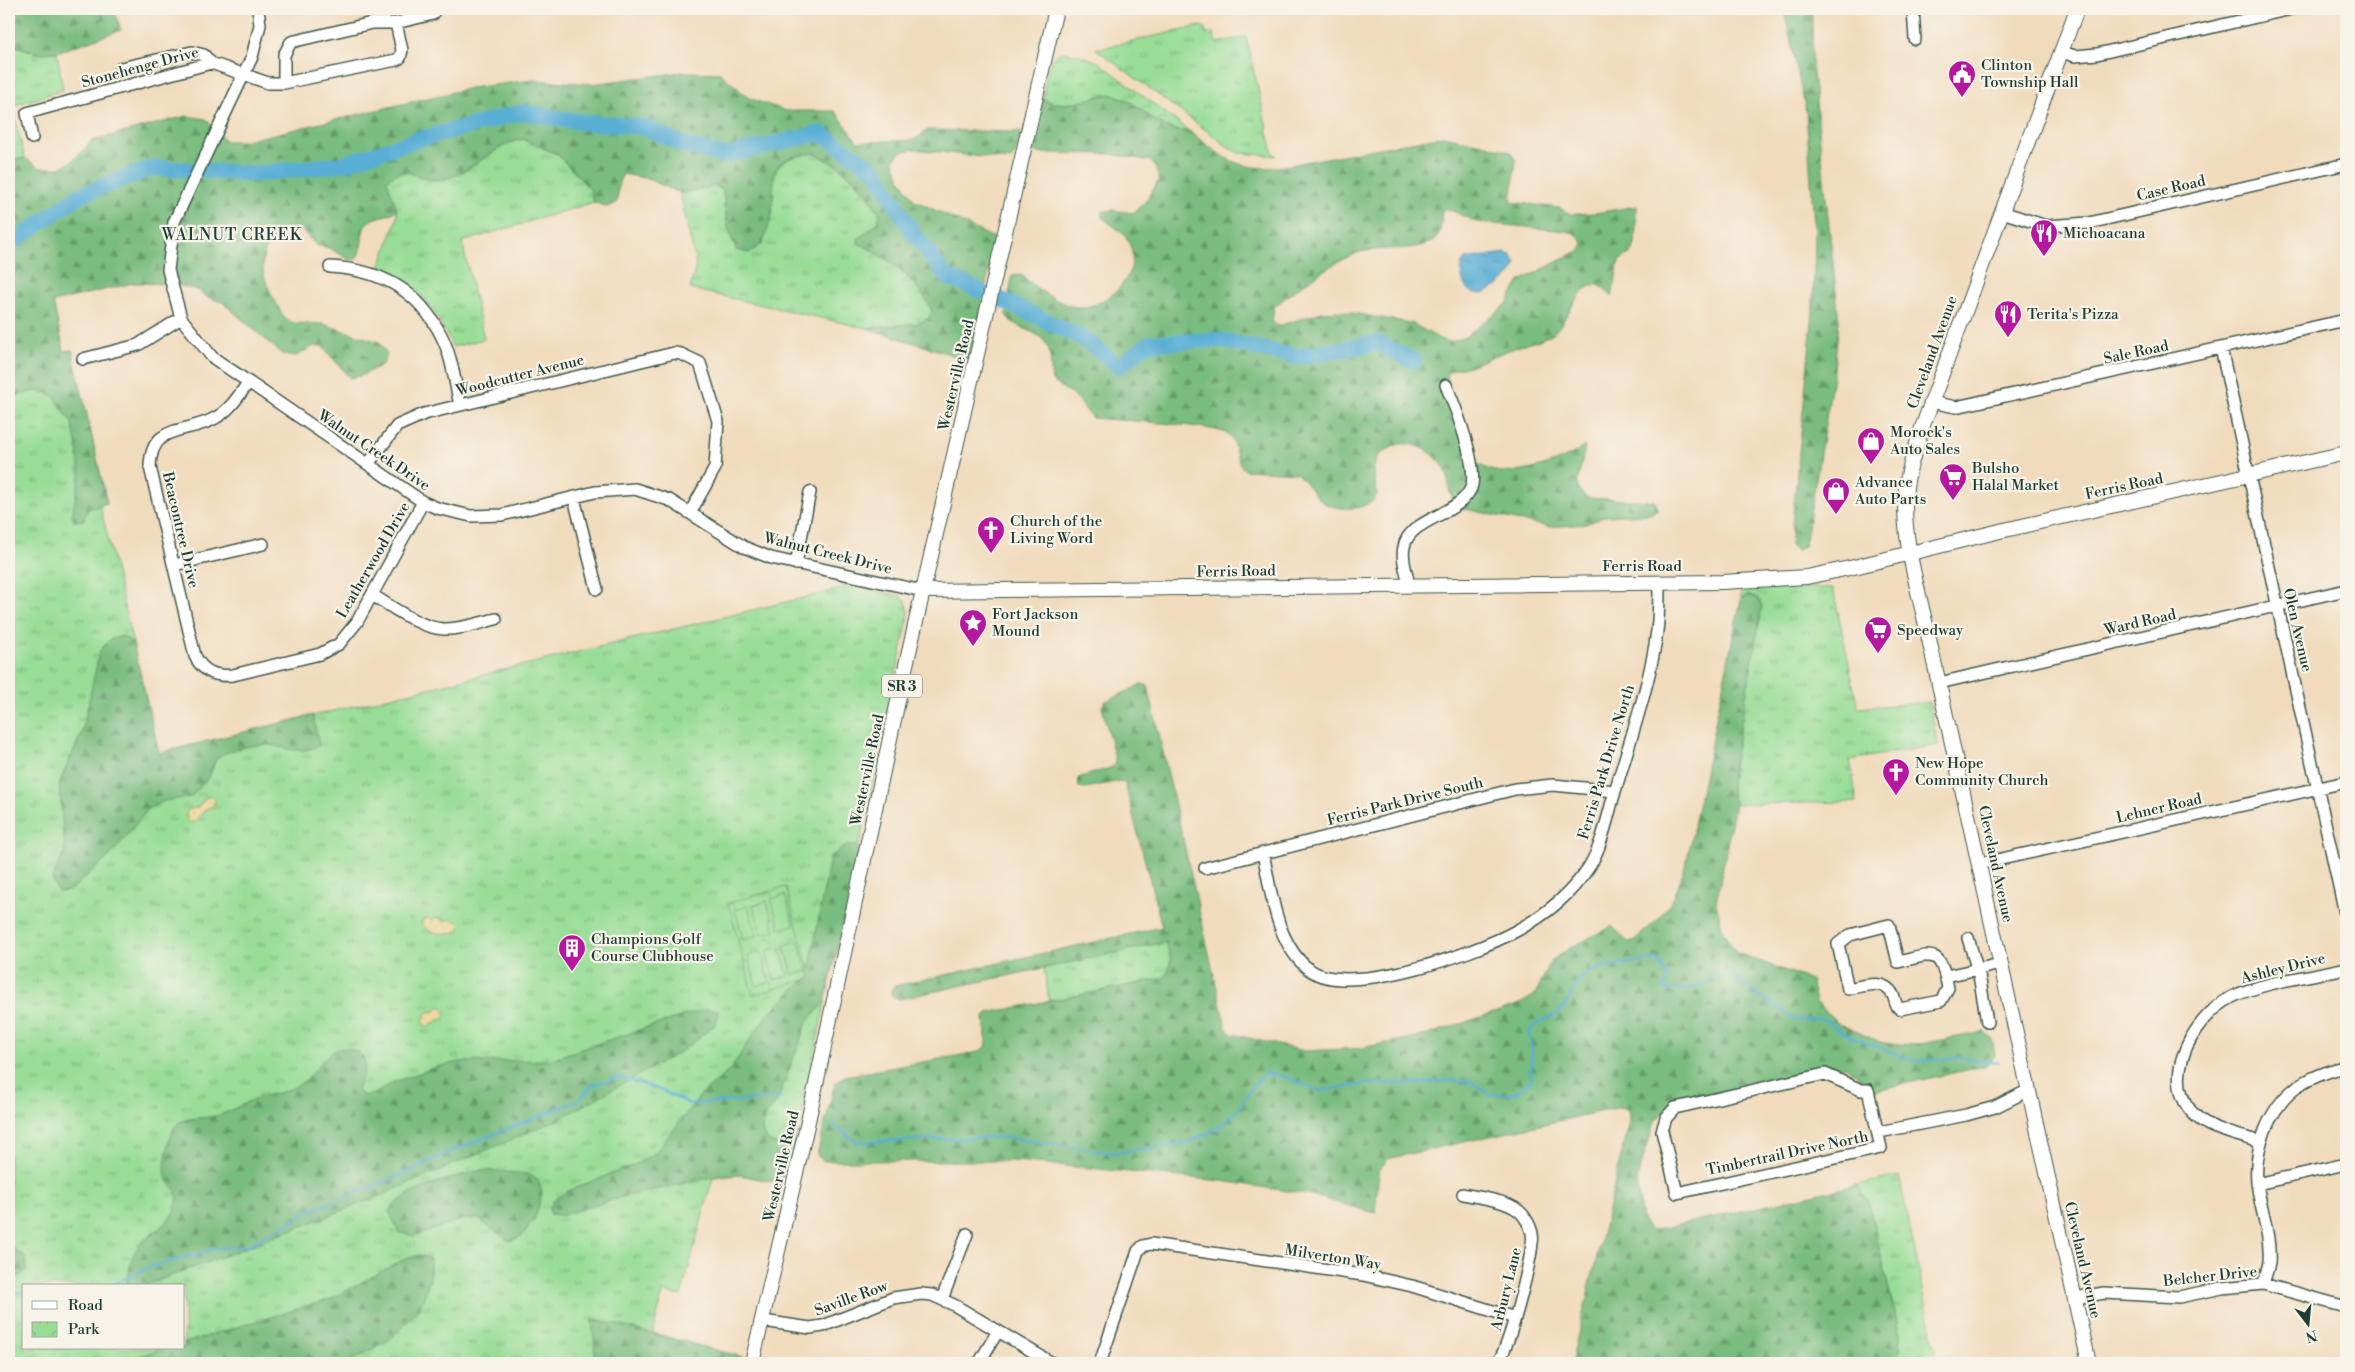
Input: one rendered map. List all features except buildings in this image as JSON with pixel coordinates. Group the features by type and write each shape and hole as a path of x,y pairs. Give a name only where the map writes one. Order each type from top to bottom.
{"main road":[{"name":"Westerville Road","path":"752,1363 810,1118 923,590 1056,9"},
{"name":"Cleveland Avenue","path":"2077,9 1931,402 1913,456 1906,488 1905,509 1911,554 2089,1363"},
{"name":"Ferris Road","path":"923,590 1659,582 1807,577 1911,554 2007,529 2346,453"}],"street":[{"name":"Walnut Creek Drive","path":"258,9 260,25 252,56 174,222 168,270 181,318 212,357 423,502 437,508 471,516 502,515 595,492 635,489 669,500 744,547 771,558 923,590"},
{"path":"1913,9 1915,39"},
{"path":"2061,52 2075,56 2097,54 2291,9"},
{"path":"284,83 284,56 291,42 372,23 396,22 433,14"},
{"name":"Stonehenge Drive","path":"32,138 27,113 210,64 268,83 284,83 400,58 402,50 396,22"},
{"path":"121,68 192,52 204,55 210,64"},
{"name":"Case Road","path":"2002,212 2046,226 2089,223 2346,164"},
{"path":"330,267 373,273 401,287 426,311 442,338 460,405"},
{"path":"83,359 138,345 181,318"},
{"name":"Sale Road","path":"1931,402 1956,407 2346,320"},
{"name":"Olen Avenue","path":"2221,348 2346,918"},
{"name":"Woodcutter Avenue","path":"368,464 397,426 424,414 674,353 697,360 702,367 718,420 715,468 690,513"},
{"name":"Beacontree Drive","path":"209,672 200,666 195,656 150,467 150,455 155,443 164,435 217,418 237,398 248,383"},
{"path":"1409,585 1403,556 1404,545 1409,535 1462,502 1472,487 1472,469 1462,426 1446,385"},
{"path":"796,564 810,492"},
{"path":"574,498 597,588"},
{"name":"Leatherwood Drive","path":"209,672 221,676 233,675 320,654 339,644 357,622 423,502"},
{"path":"174,565 263,544"},
{"name":"Ferris Park Drive North","path":"1263,853 1285,938 1295,957 1311,971 1332,979 1355,980 1400,972 1461,955 1516,931 1565,897 1589,866 1608,818 1654,648 1657,632 1659,582"},
{"name":"Ward Road","path":"1939,683 2346,590"},
{"path":"372,595 422,623 442,629 464,627 496,619"},
{"name":"Lehner Road","path":"1979,864 2346,782"},
{"name":"Ferris Park Drive South","path":"1205,868 1515,789 1554,785 1615,791"},
{"path":"1889,925 1898,962 1931,955 1937,958 1946,976 1948,988 1941,1000 1900,1009 1895,1004 1893,995 1881,985 1871,984 1848,989 1838,944 1850,935 1889,925"},
{"path":"1968,938 1977,969 1987,1022"},
{"path":"1946,976 2001,964"},
{"name":"Ashley Drive","path":"2261,1142 2206,1123 2190,1109 2181,1090 2179,1071 2183,1052 2204,1019 2231,998 2255,988 2346,968"},
{"path":"2263,1284 2269,1262 2267,1231 2257,1184 2257,1164 2261,1142 2273,1115 2297,1087 2314,1077 2346,1066"},
{"name":"Timbertrail Drive North","path":"1825,1074 1861,1090 1868,1090 1879,1132 1881,1148 1677,1193 1662,1131 1666,1118 1675,1108 1825,1074"},
{"name":"Timbertrail Drive North","path":"1879,1132 1966,1115 1995,1107 2029,1090"},
{"path":"2257,1184 2346,1164"},
{"name":"Arbury Lane","path":"1463,1194 1510,1205 1522,1214 1530,1227 1533,1242 1515,1318 1508,1343 1497,1363"},
{"path":"942,1299 967,1234"},
{"name":"Milverton Way","path":"1100,1363 1138,1251 1144,1246 1159,1244 1363,1276 1412,1286 1515,1318"},
{"name":"Belcher Drive","path":"2075,1298 2104,1293 2180,1297 2222,1288 2263,1284 2346,1307"},
{"name":"Saville Row","path":"763,1321 810,1328 837,1322 900,1296 921,1294 942,1299 1052,1363"},
{"path":"979,1363 998,1332"}],"green space":[{"path":"9,9 114,9 121,30 57,52 38,53 9,44"},
{"path":"1784,9 1812,9 1812,64 1839,321 1834,370 1805,545 1796,551 1790,545 1813,311 1815,237 1806,112"},
{"path":"1201,26 1205,28 1206,34 1213,33 1216,43 1246,37 1273,154 1276,156 1239,153 1230,148 1096,49"},
{"path":"9,44 38,53 57,52 63,90 12,106 25,158 13,160 9,165"},
{"path":"1064,52 1080,55 1100,63 1189,131 1164,126 1125,99 1104,97 1064,104 1043,99 1047,70 1050,63 1058,54"},
{"path":"683,72 720,73 749,98 786,111 835,111 858,142 914,140 928,130 1021,132 1015,155 1010,160 913,149 900,152 894,160 899,177 914,200 996,239 969,360 866,328 920,323 929,318 932,311 919,289 901,271 859,243 858,239 878,223 880,214 867,192 838,165 814,153 791,157 780,163 774,174 772,215 763,243 749,253 736,250 728,227 723,191 717,186 680,193 645,178 623,174 619,182 617,202 607,207 594,202 590,189 557,154 523,139 497,149 463,172 445,179 429,179 412,173 401,172 387,180 397,210 365,225 359,255 356,259 350,260 329,248 316,245 299,227 282,232 266,249 263,259 265,279 284,318 294,323 323,324 379,342 387,354 383,364 363,375 350,378 322,346 314,346 296,356 282,354 222,302 207,297 198,290 174,284 133,283 53,302 64,351 72,350 107,503 88,509 83,520 74,521 72,515 80,475 72,423 52,394 37,391 9,397 9,165 13,160 25,158 40,168 60,168 71,162 92,141 186,116 206,119 225,141 245,141 470,88 533,80 592,84"},
{"path":"1110,94 1126,99 1163,125 1171,129 1189,131 1230,160 1251,167 1279,167 1443,136 1511,152 1516,161 1511,202 1560,208 1570,214 1595,213 1637,206 1635,244 1632,252 1619,261 1612,297 1602,287 1594,285 1586,289 1579,297 1559,327 1552,334 1469,366 1454,369 1447,374 1450,393 1476,463 1492,470 1517,472 1554,462 1585,446 1577,484 1579,490 1587,498 1655,501 1658,509 1650,514 1606,516 1586,524 1549,527 1460,508 1452,496 1446,472 1439,460 1427,451 1412,444 1397,445 1378,456 1374,470 1377,495 1373,500 1360,507 1336,507 1319,499 1296,473 1245,470 1239,462 1232,439 1222,431 1188,426 1092,418 1075,396 1052,381 1050,353 1043,340 1015,324 1006,315 1012,276 1022,275 1042,292 1060,302 1077,307 1085,307 1096,304 1116,292 1129,273 1132,251 1128,240 1102,217 1102,212 1112,210 1133,213 1145,202 1159,180 1156,167 1151,161 1111,154 1037,153 1033,149 1043,99 1060,104 1069,104","holes":["1446,208 1476,222 1566,231 1576,235 1583,243 1580,250 1520,281 1506,305 1465,337 1451,342 1442,340 1411,323 1340,311 1322,312 1278,326 1272,322 1274,307 1314,277 1346,258 1365,251 1420,246 1435,239 1438,236 1441,225 1442,210"]},
{"path":"523,139 557,154 590,189 594,202 462,242 484,339 453,347 439,320 424,299 406,283 380,267 397,218 397,210 386,180 400,172 412,173 429,179 445,179 463,172 497,149"},
{"path":"814,153 844,171 874,203 880,214 878,223 858,239 859,243 891,263 919,289 932,311 929,318 920,323 866,328 690,289 696,265 680,193 717,186 723,191 728,227 772,215 774,178 780,164 798,156"},
{"path":"53,302 64,351 72,350 107,503 100,505 159,753 844,588 845,584 900,596 906,601 909,614 786,1184 740,1175 713,1177 681,1296 663,1292 653,1333 746,1358 745,1363 9,1363 9,312"},
{"path":"1741,587 1833,588 1858,708 1929,702 1938,745 1850,760 1857,802 1735,804 1731,795 1732,773 1759,599 1748,595 1741,599"},
{"path":"1748,595 1759,599 1762,607 1732,773 1731,795 1735,804 1716,903 1723,932 1737,953 1811,980 1816,1002 1839,1024 1883,1043 1915,1045 1984,1032 1992,1039 1995,1055 1988,1065 1873,1091 1847,1066 1831,1067 1670,1106 1655,1121 1637,1179 1642,1220 1651,1231 1857,1185 1868,1201 1900,1336 1899,1351 1893,1360 1880,1363 1571,1363 1630,1120 1629,1110 1621,1107 1387,1159 1379,1171 1375,1213 1307,1194 1222,1181 1015,1161 823,1161 817,1155 835,1083 845,1076 978,1052 987,1046 984,1017 988,1013 1161,979 1167,975 1171,960 1166,942 899,999 892,996 891,991 895,986 1162,927 1125,784 1121,781 1085,788 1079,787 1078,778 1113,767 1116,763 1102,707 1104,702 1143,684 1148,686 1226,1028 1232,1034 1304,1051 1361,1048 1427,1035 1520,1004 1535,995 1551,961 1570,948 1612,926 1628,942 1633,941 1658,920 1674,897 1686,864 1741,599"},
{"path":"123,636 133,643 159,753 313,715 319,745 303,750 266,745 253,746 237,749 217,757 209,777 191,797 165,801 149,808 110,856 69,891 58,892 52,879 65,851 59,784 82,732 100,650 111,639"},
{"path":"846,846 856,846 859,853 825,1002 807,1022 777,1102 765,1117 762,1131 769,1142 782,1146 787,1152 782,1180 777,1182 739,1175 713,1177 622,1197 563,1215 550,1214 549,1209 553,1201 570,1190 634,1165 654,1154 701,1095 730,1070 767,1015 804,980 811,978 809,971 830,857"},
{"path":"786,887 811,978 753,995 728,903"},
{"path":"785,895 794,925 780,929 771,899"},
{"path":"767,901 775,931 762,934 753,905"},
{"path":"748,906 757,936 743,940 735,910"},
{"path":"798,941 807,971 793,975 784,945"},
{"path":"1166,942 1171,960 1167,975 1161,979 1049,1001 1044,968"},
{"path":"780,947 788,976 774,980 766,951"},
{"path":"761,952 770,982 756,986 748,956"},
{"path":"709,1009 719,1011 716,1024 682,1051 557,1120 375,1198 208,1262 148,1284 127,1283 135,1251 167,1222 175,1210 177,1195 167,1179 165,1168 171,1135 174,1128 180,1122 216,1116 259,1097 279,1093 294,1087 302,1083 329,1054 342,1048 350,1049 362,1056 365,1066 357,1090 365,1096 374,1094 392,1083 436,1067 460,1062 548,1060 685,1015"},
{"path":"482,1170 528,1174 538,1179 542,1192 536,1215 522,1236 509,1241 477,1218 461,1220 414,1236 399,1232 389,1212 395,1204 405,1197 431,1185"},
{"path":"1899,1176 1936,1351 1893,1360 1899,1351 1900,1335 1868,1201 1857,1185"},
{"path":"9,1245 25,1257 27,1270 9,1284"},
{"path":"419,1255 430,1259 430,1279 420,1308 390,1339 348,1363 118,1363 158,1350 185,1350 185,1343 331,1299 405,1259"},
{"path":"592,1318 746,1358 745,1363 596,1363"}],"sand":[{"path":"211,796 216,801 213,806 205,810 195,821 189,823 186,817 188,810 198,807 205,798"},
{"path":"429,918 432,921 437,918 445,921 454,919 461,925 460,929 445,934 433,932 421,923 422,920"},
{"path":"440,1006 446,1015 430,1026 426,1026 423,1022 425,1015 435,1011"}],"water":[{"path":"1505,253 1511,255 1516,263 1509,275 1501,283 1483,293 1474,293 1467,288 1461,270 1465,259"}],"waterway":[{"path":"206,171 257,174 343,164 413,141 523,112 580,122 644,127 684,145 725,156 820,133 875,170 911,230 947,277 981,291"},
{"path":"9,245 80,195 152,168 191,170"},
{"path":"1000,299 1084,339 1119,366 1149,343 1219,340 1298,357 1377,343 1414,361"},
{"path":"832,1124 857,1142 1003,1137 1114,1153 1187,1143 1219,1128 1239,1108 1253,1086 1265,1073 1283,1076 1320,1091 1371,1083 1413,1084 1453,1080 1471,1082 1489,1094 1514,1094 1531,1080 1532,1052 1529,1032 1536,1024 1554,1016 1562,1009 1579,980 1594,970 1604,967 1657,960 1667,976 1664,990 1688,989 1728,974 1796,1020 1823,1019 1851,1037 1916,1061 1962,1058 1999,1063"},
{"path":"114,1284 144,1269 218,1248 247,1246 310,1211 385,1182 452,1151 577,1101 593,1085 620,1077 660,1090 690,1104 782,1098"},
{"path":"11,1292 22,1293"}],"place":[{"name":"Clinton Township Hall","path":"1962,98"},
{"name":"Michoacana","path":"2044,257"},
{"name":"Terita's Pizza","path":"2008,338"},
{"name":"Morock's Auto Sales","path":"1871,465"},
{"name":"Bulsho Halal Market","path":"1953,501"},
{"name":"Advance Auto Parts","path":"1836,515"},
{"name":"Church of the Living Word","path":"991,554"},
{"name":"Fort Jackson Mound","path":"973,647"},
{"name":"Speedway","path":"1878,654"},
{"name":"New Hope Community Church","path":"1896,796"},
{"name":"Champions Golf Course Clubhouse","path":"572,972"}],"district":[{"name":"WALNUT CREEK","path":"232,234"}]}
